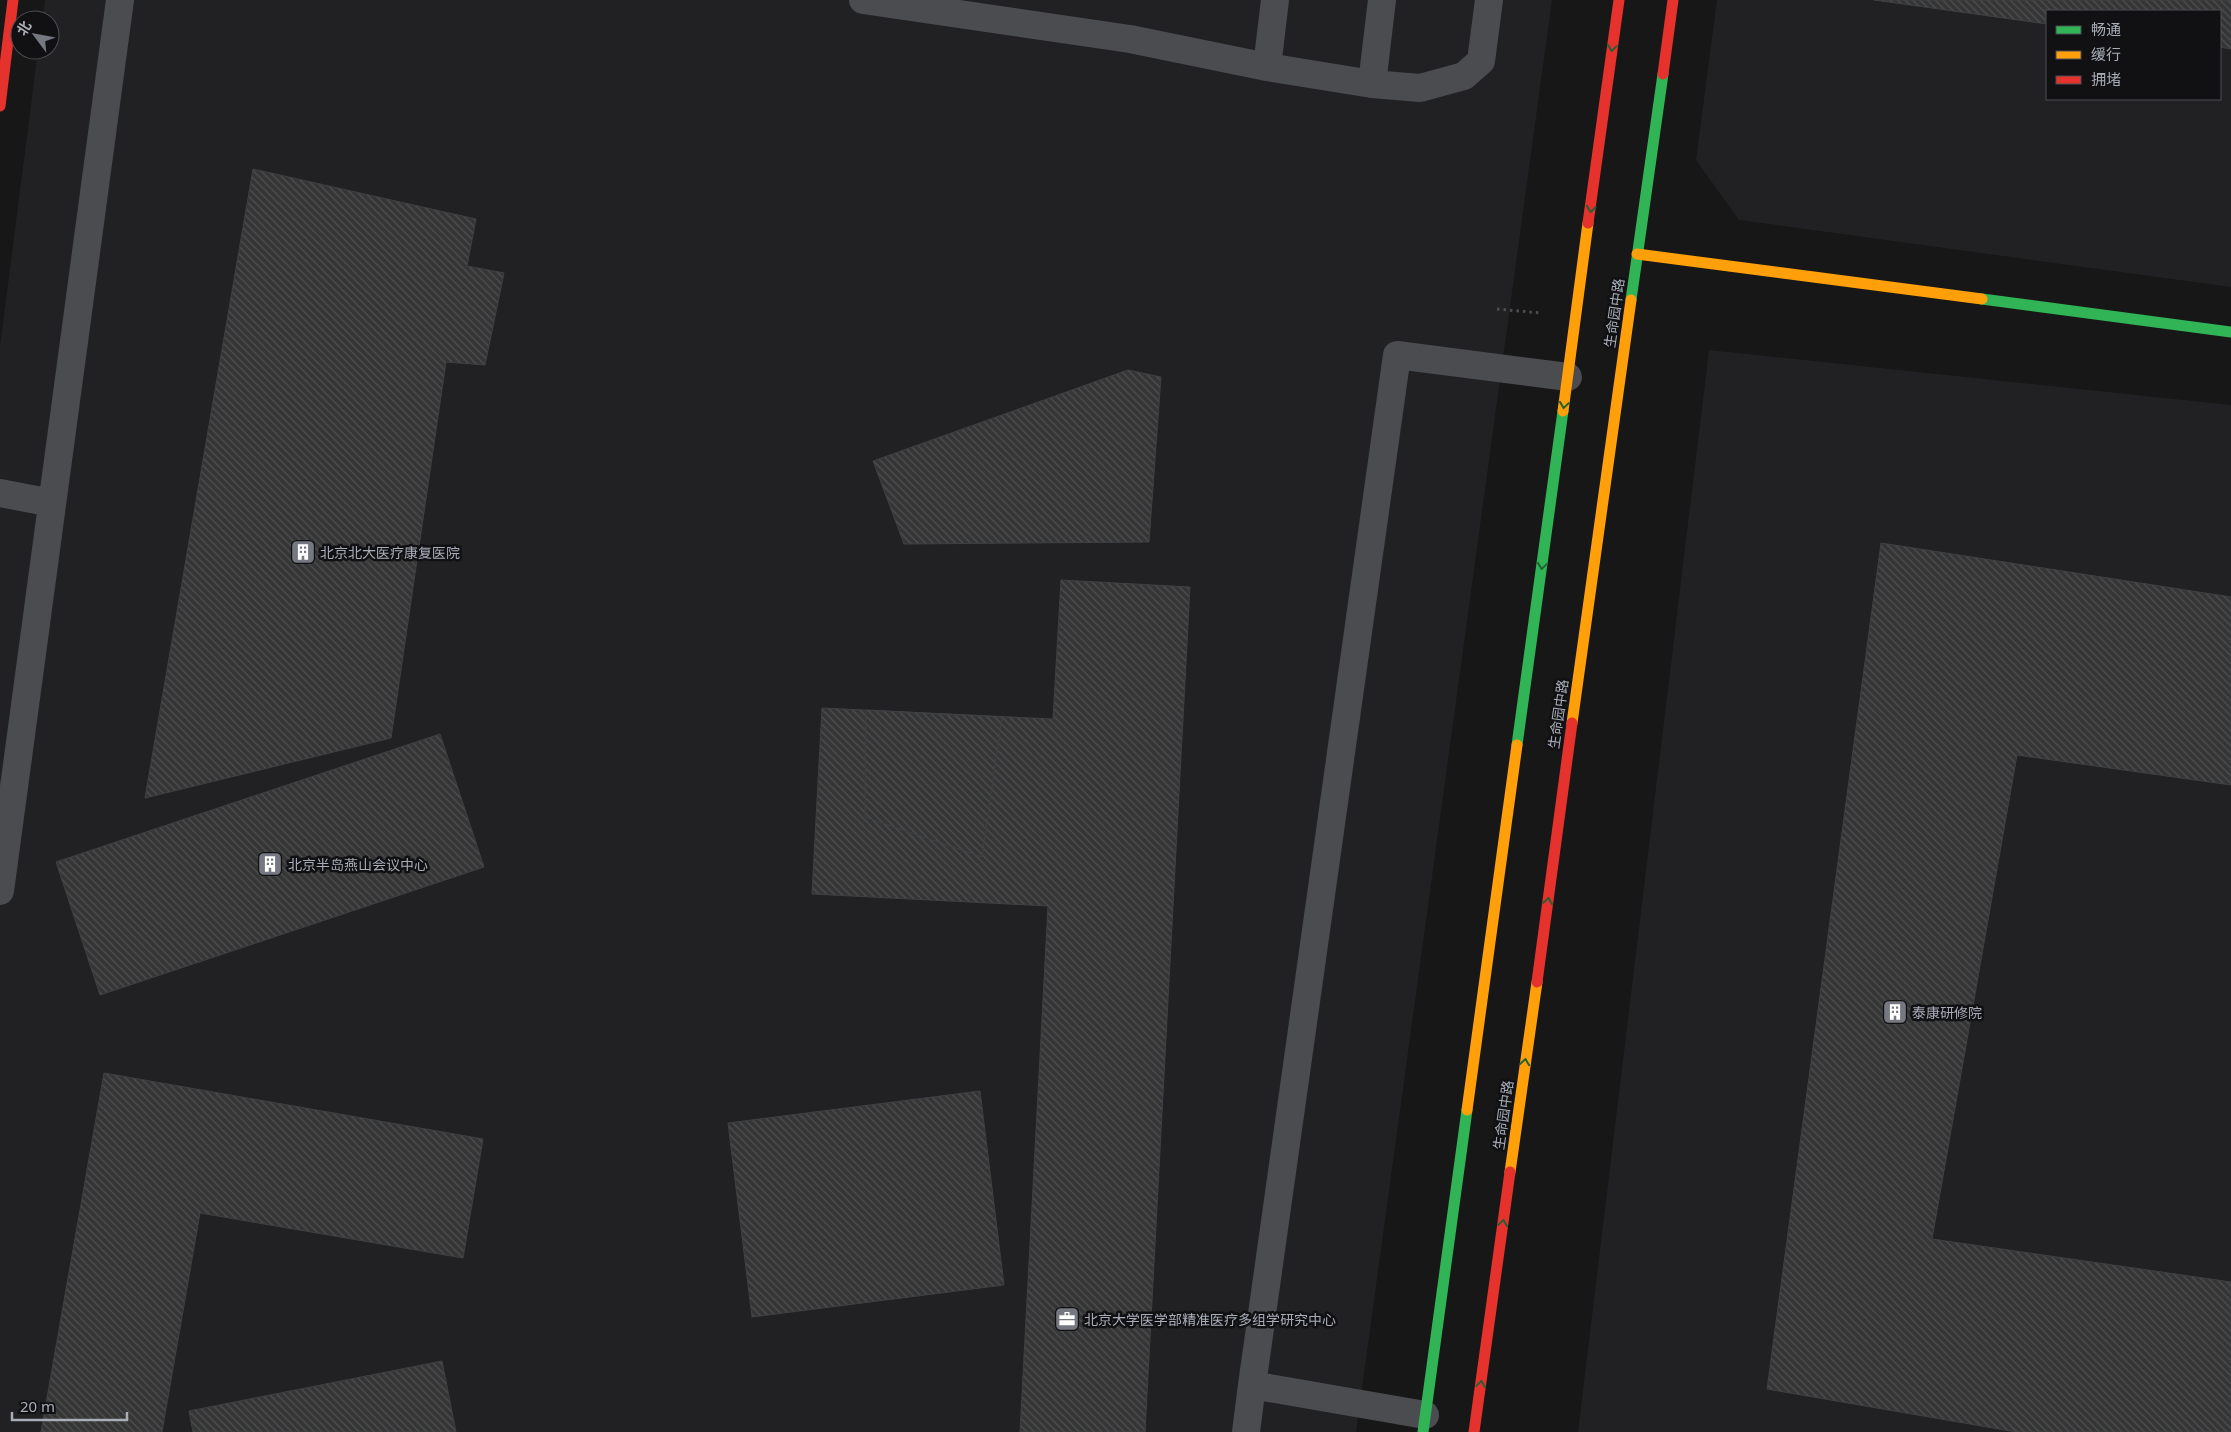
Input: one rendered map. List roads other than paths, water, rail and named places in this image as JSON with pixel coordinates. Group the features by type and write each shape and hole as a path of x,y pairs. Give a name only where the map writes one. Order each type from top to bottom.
{"street":[{"path":"0,106 13,0"},
{"path":"0,891 120,0"},
{"path":"864,0 911,3 1130,39 1267,67 1372,84 1420,88 1464,76 1481,61 1489,0"},
{"path":"1267,67 1276,0"},
{"path":"1372,84 1382,0"},
{"path":"1252,1385 1424,1423 1618,0"},
{"name":"生命园中路","path":"1474,1432 1672,0"},
{"path":"1637,254 2231,332"},
{"path":"1246,1432 1397,355 1568,377"},
{"path":"0,493 52,503"}],"place":[{"name":"北京北大医疗康复医院","path":"303,552"},
{"name":"北京半岛燕山会议中心","path":"270,864"},
{"name":"泰康研修院","path":"1895,1012"},
{"name":"北京大学医学部精准医疗多组学研究中心","path":"1067,1319"}]}
